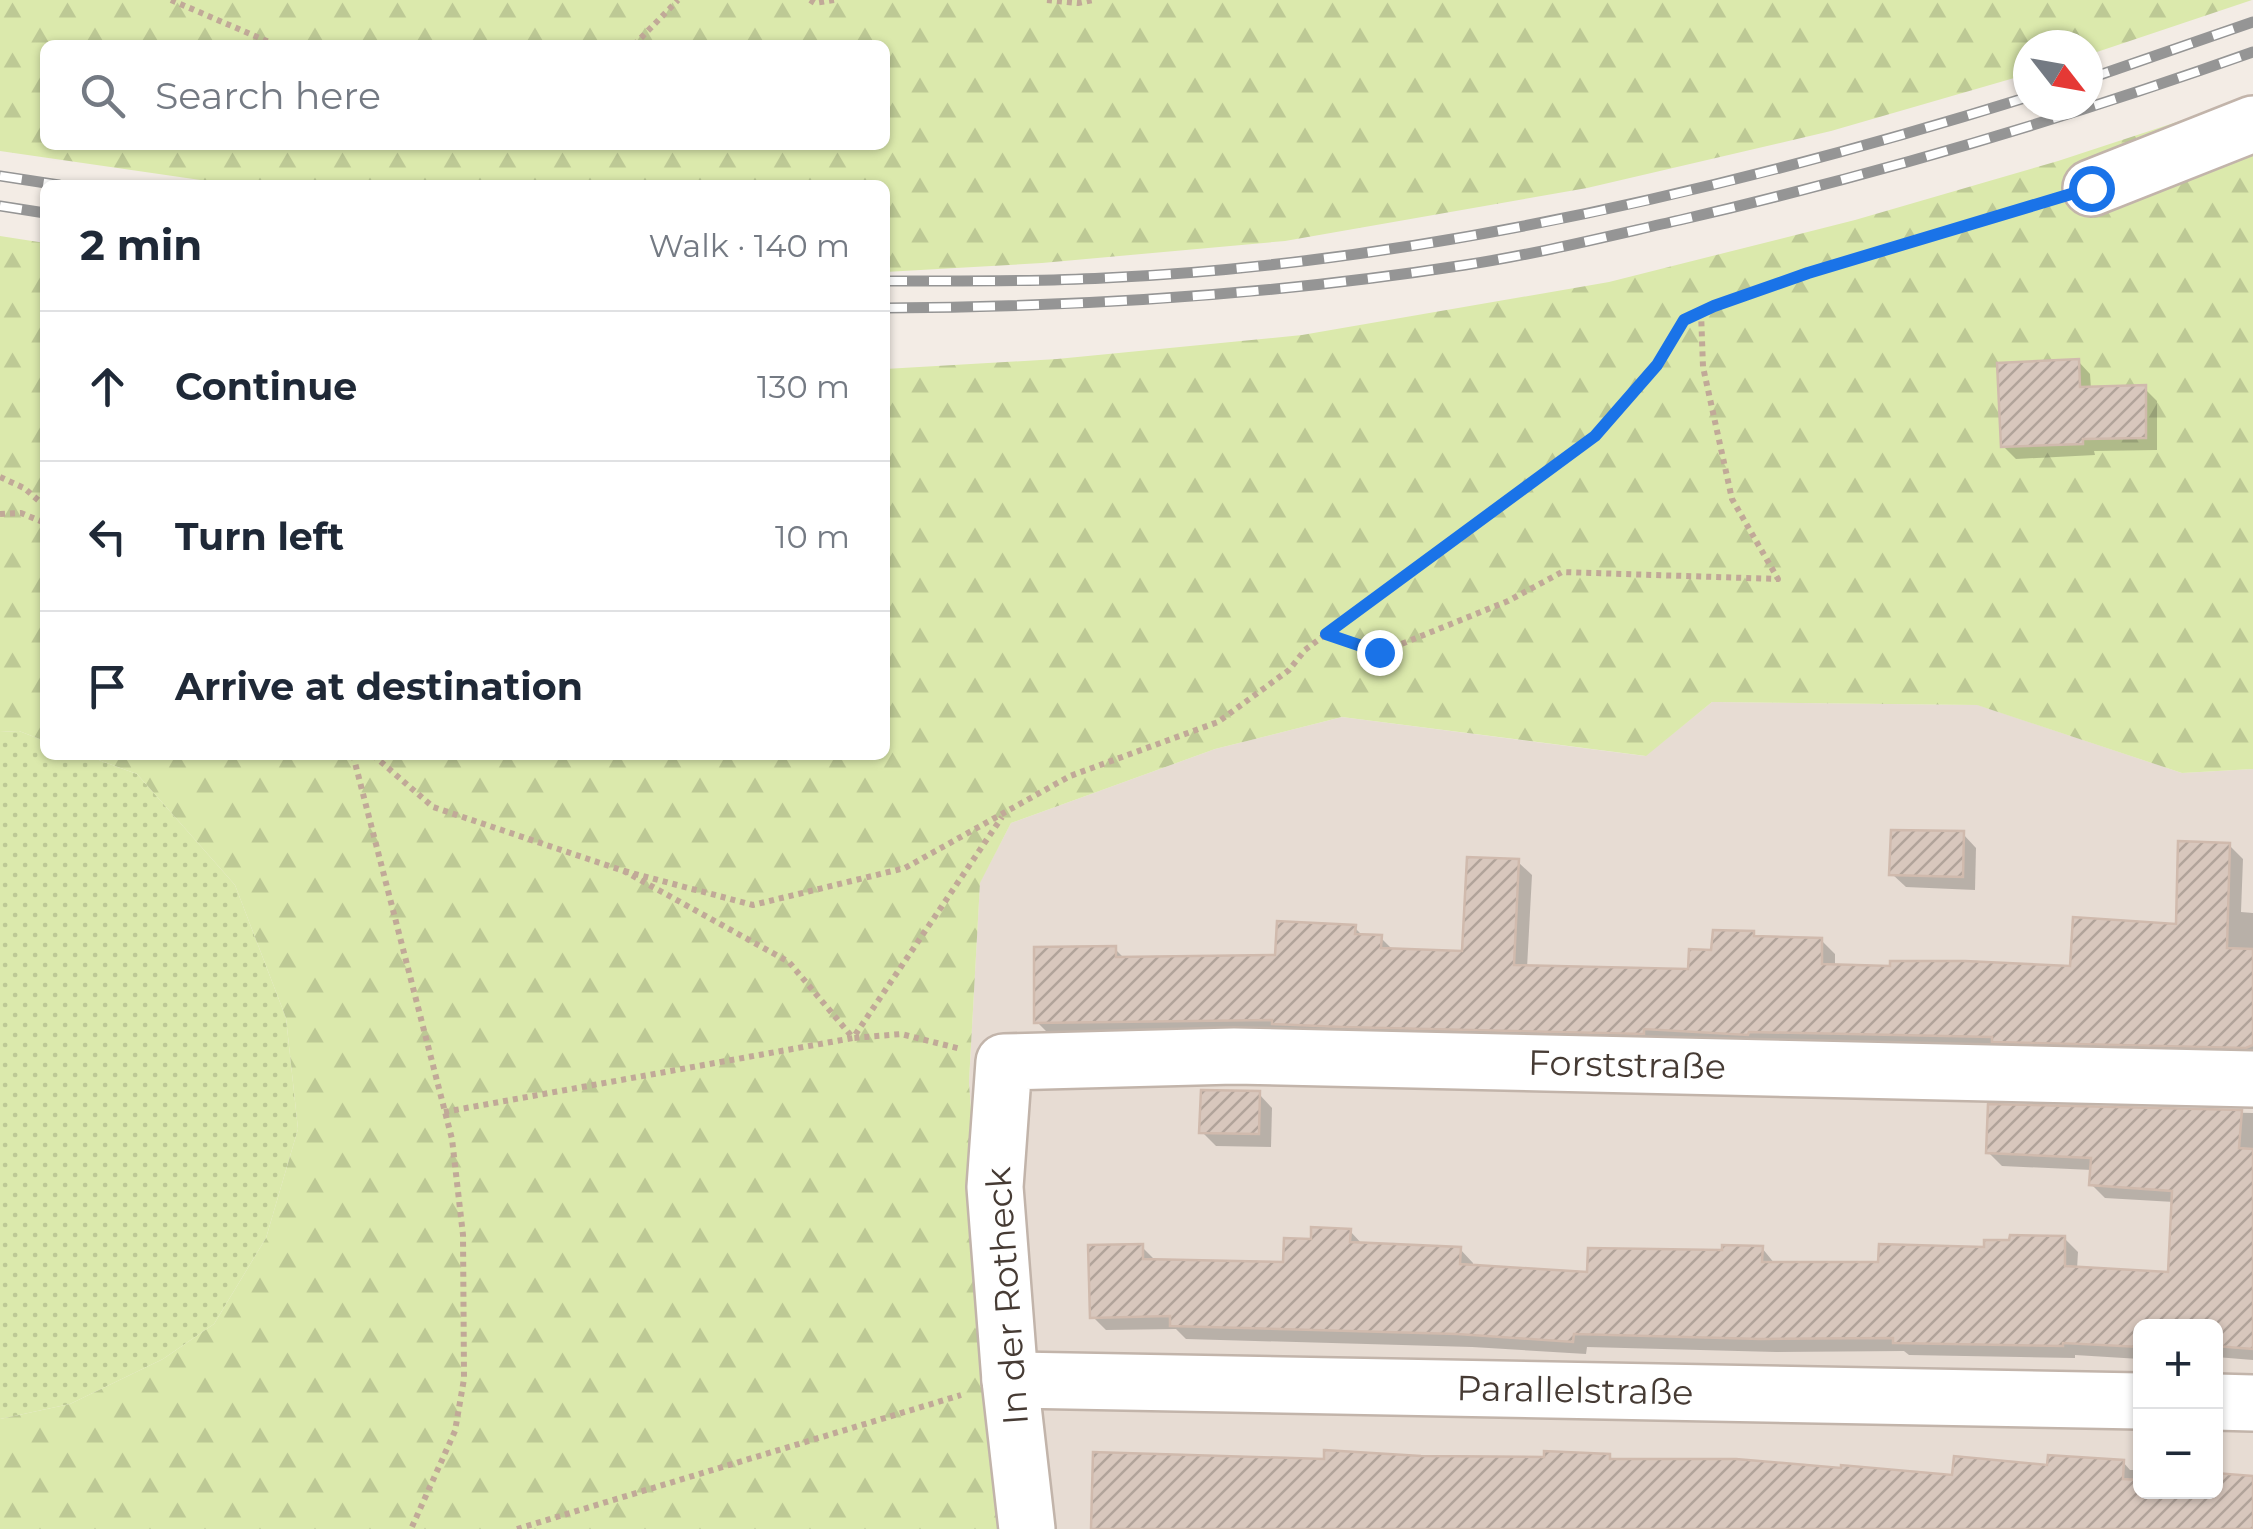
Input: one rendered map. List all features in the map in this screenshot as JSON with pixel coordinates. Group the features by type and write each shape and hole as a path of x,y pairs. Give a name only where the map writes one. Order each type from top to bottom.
{"street":[{"path":"2091,188 2253,124"},
{"name":"Forststraße","path":"1004,1062 1234,1056 2253,1079"},
{"name":"In der Rotheck","path":"1004,1062 994,1187 1027,1529"},
{"name":"Parallelstraße","path":"1010,1380 2133,1400"},
{"path":"2223,1402 2253,1403"}],"path":[{"path":"171,0 264,40"},
{"path":"639,40 678,0"},
{"path":"810,0 834,0"},
{"path":"1047,0 1093,0"},
{"path":"379,760 433,807 624,870 753,904 905,868 1070,776 1218,722 1290,670 1305,650 1326,634 1595,436 1657,365 1684,320 1808,273 2091,188"},
{"path":"1326,634 1379,652 1508,602 1562,572 1778,578 1732,499 1703,367 1701,312"},
{"path":"0,478 24,488 40,502"},
{"path":"0,514 21,513 40,521"},
{"path":"354,760 452,1138 464,1235 464,1379 455,1430 410,1529"},
{"path":"853,1038 1002,816"},
{"path":"624,870 789,962 853,1038"},
{"path":"444,1112 853,1038 901,1034 1004,1062"},
{"path":"517,1529 1010,1380"}],"shaded area":[{"path":"1712,702 1978,705 2182,773 2253,769 2253,1529 1003,1529 969,1082 980,882 1011,823 1215,749 1342,717 1645,756"}],"green space":[{"path":"0,0 2252,0 2103,50 2103,30 2013,30 2013,78 1831,131 1587,188 1285,241 1042,263 890,272 890,180 200,180 0,151"},
{"path":"2253,97 2253,769 2182,773 1977,705 1712,702 1646,756 1342,717 1215,749 1011,823 980,883 969,1082 1003,1529 0,1529 0,1419 70,1404 163,1359 214,1324 266,1238 298,1129 286,1018 235,885 137,774 99,760 890,760 890,369 1057,359 1302,335 1609,282 1855,220 2058,161"},
{"path":"0,236 40,242 40,739 19,731 0,732"},
{"path":"19,731 40,739 40,760 99,760 137,774 235,885 286,1018 298,1129 266,1238 214,1324 163,1359 70,1404 0,1419 0,732"}],"building":[{"path":"2079,359 2080,387 2146,385 2146,438 2001,447 1997,363"},
{"path":"1891,830 1964,831 1963,877 1889,875"},
{"path":"2178,841 2230,843 2227,948 2253,949 2253,1045 2246,1048 1992,1042 1992,1037 1342,1027 1272,1024 1272,1020 1034,1023 1034,947 1116,946 1116,957 1275,955 1277,921 1356,925 1355,934 1382,935 1381,948 1462,951 1467,857 1519,859 1514,965 1688,969 1689,949 1711,950 1713,930 1822,938 1822,964 1890,966 1890,961 1965,961 2070,966 2073,917 2176,924"},
{"path":"1201,1090 1260,1091 1259,1134 1199,1133"},
{"path":"1988,1104 2242,1110 2239,1148 2253,1149 2253,1349 2223,1347 2223,1319 2133,1319 2133,1347 1893,1343 1893,1338 1574,1334 1573,1342 1457,1334 1170,1326 1170,1316 1090,1318 1088,1245 1143,1244 1143,1259 1283,1262 1284,1238 1311,1239 1311,1227 1351,1229 1350,1242 1461,1247 1460,1264 1587,1272 1588,1248 1722,1250 1722,1245 1763,1246 1762,1262 1878,1262 1879,1244 1984,1247 1984,1240 2009,1240 2010,1235 2065,1236 2065,1266 2168,1272 2172,1191 2089,1185 2091,1158 1986,1153"},
{"path":"1324,1450 1544,1457 1544,1451 1610,1454 1610,1459 1736,1459 1952,1475 1954,1456 2047,1465 2048,1455 2124,1460 2123,1479 2133,1480 2133,1499 2223,1499 2223,1474 2253,1476 2253,1529 1091,1529 1093,1452 1324,1459"}],"railway":[{"path":"2103,74 2253,22"},
{"path":"890,308 1104,302 1249,292 1519,256 1753,203 1897,165 2253,52"},
{"path":"890,281 1077,279 1220,270 1454,239 1687,191 2013,102"},
{"path":"0,176 40,182"},
{"path":"0,206 40,212"}],"route":[{"path":"1379,652 1326,634 1595,436 1657,365 1684,320 1808,273 2091,188"}]}
